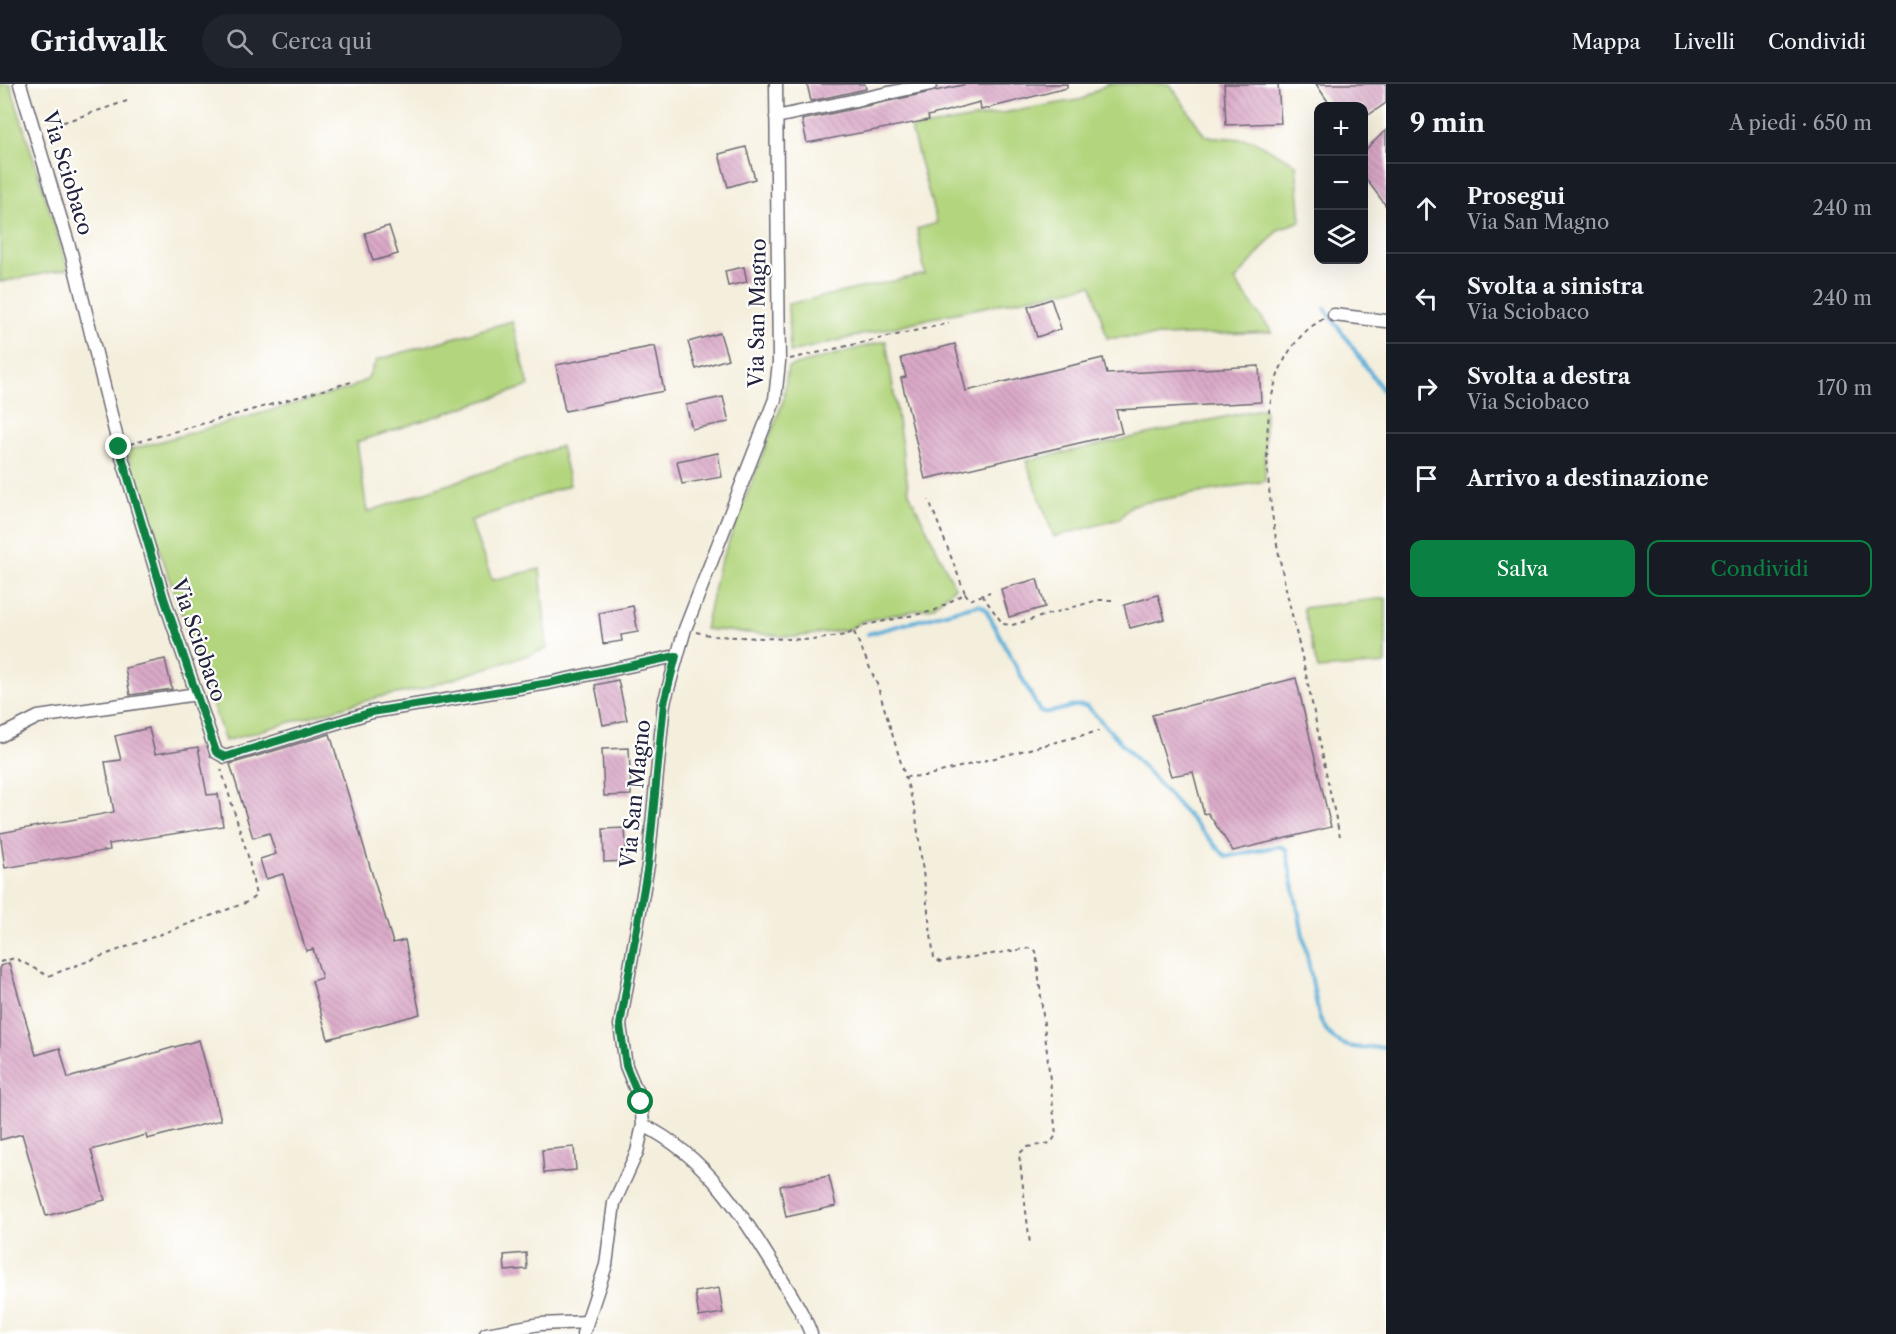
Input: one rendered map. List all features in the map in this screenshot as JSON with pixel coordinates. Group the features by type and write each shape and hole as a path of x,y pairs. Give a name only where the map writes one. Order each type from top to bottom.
{"street":[{"name":"Via Sciobaco","path":"20,84 72,256 119,447 164,598 216,752"},
{"name":"Via San Magno","path":"585,1328 606,1265 614,1203 637,1152 643,1125 641,1102 626,1066 620,1025 648,865 664,703 685,628 775,399 779,362 776,84"},
{"path":"776,117 931,84"},
{"path":"1330,316 1386,321"},
{"path":"216,752 225,757 372,712 549,683 676,656"},
{"path":"0,736 38,717 197,694"},
{"path":"643,1125 659,1133 692,1157 726,1192 767,1255 811,1334"},
{"path":"486,1334 556,1322 585,1328"}],"path":[{"path":"35,132 127,101"},
{"path":"1330,316 1305,329 1286,352 1271,402 1266,448 1275,543 1340,836"},
{"path":"779,362 949,323"},
{"path":"119,447 355,381"},
{"path":"929,500 965,594 970,600 990,592"},
{"path":"685,628 714,636 783,641 812,640 855,632 865,626 934,611 965,594"},
{"path":"982,595 1003,624 1012,625 1098,600 1112,600"},
{"path":"855,632 877,684 919,829 934,958 940,962 1031,948 1036,951 1056,1135 1051,1143 1027,1147 1019,1154 1029,1244"},
{"path":"905,777 925,776 1100,731"},
{"path":"0,962 15,958 48,975 244,903 256,896 248,856 216,752"}],"green space":[{"path":"0,84 10,84 68,269 0,282"},
{"path":"1107,84 1170,84 1205,136 1252,140 1296,164 1301,221 1278,230 1235,281 1272,332 1107,338 1092,285 940,316 790,352 788,304 925,274 917,229 937,223 911,129 1083,99"},
{"path":"512,321 529,386 357,442 367,512 561,446 570,485 470,521 492,580 540,569 547,649 418,690 379,697 225,741 126,451 351,388 367,379 377,360"},
{"path":"886,341 909,493 955,587 933,607 863,621 849,629 795,637 705,629 718,569 783,402 788,367"},
{"path":"1265,408 1265,481 1132,505 1119,519 1054,537 1026,461"},
{"path":"1386,598 1386,664 1318,669 1303,608"}],"building":[{"path":"807,84 865,84 866,89 811,101"},
{"path":"967,84 1067,84 1067,88 981,110 980,102 928,116 929,120 807,143 802,120"},
{"path":"1224,84 1278,84 1281,123 1226,125"},
{"path":"1316,84 1386,84 1386,103 1368,115 1368,102 1328,102"},
{"path":"1386,130 1386,206 1368,181 1368,147"},
{"path":"746,147 755,179 728,187 719,154"},
{"path":"389,226 398,254 373,261 365,233"},
{"path":"744,267 747,282 728,286 725,271"},
{"path":"1051,299 1061,329 1037,337 1028,307"},
{"path":"720,333 728,359 696,369 688,342"},
{"path":"955,344 966,391 1103,358 1107,374 1259,366 1261,402 1116,410 1122,433 925,479 901,378 906,377 901,358"},
{"path":"655,346 664,391 565,411 556,365"},
{"path":"723,397 729,422 692,429 686,405"},
{"path":"718,453 722,477 682,484 677,461"},
{"path":"1037,579 1045,607 1009,617 1001,589"},
{"path":"1158,595 1165,619 1130,628 1124,605"},
{"path":"633,606 638,632 621,635 622,641 603,644 599,613"},
{"path":"165,659 172,689 130,695 125,668"},
{"path":"1296,678 1331,827 1233,851 1208,813 1204,814 1193,772 1171,776 1152,715"},
{"path":"618,680 627,720 603,725 595,685"},
{"path":"149,728 155,754 198,747 207,795 218,794 223,826 109,844 110,850 5,868 0,833 114,812 105,762 121,760 115,736"},
{"path":"330,734 393,943 405,940 420,1014 328,1039 312,981 322,978 313,949 306,951 283,874 266,879 260,859 276,854 269,833 253,838 230,764"},
{"path":"629,748 631,795 604,796 602,749"},
{"path":"625,828 627,861 604,862 603,829"},
{"path":"9,963 36,1055 60,1048 68,1078 199,1040 221,1120 147,1139 146,1135 91,1150 105,1200 46,1216 22,1134 0,1140 0,966"},
{"path":"574,1147 576,1170 544,1173 542,1150"},
{"path":"829,1176 836,1206 786,1217 780,1186"},
{"path":"526,1253 527,1269 505,1271 504,1255"},
{"path":"719,1288 723,1313 699,1317 695,1292"}],"waterway":[{"path":"1325,308 1386,395"},
{"path":"868,634 964,608 979,605 985,608 1040,712 1053,712 1077,706 1088,707 1226,857 1279,846 1286,849 1319,1016 1331,1036 1338,1042 1354,1047 1386,1047"}],"route":[{"path":"119,447 164,598 216,752 225,757 372,712 549,683 676,656 664,703 648,865 620,1025 626,1066 641,1102"}]}
